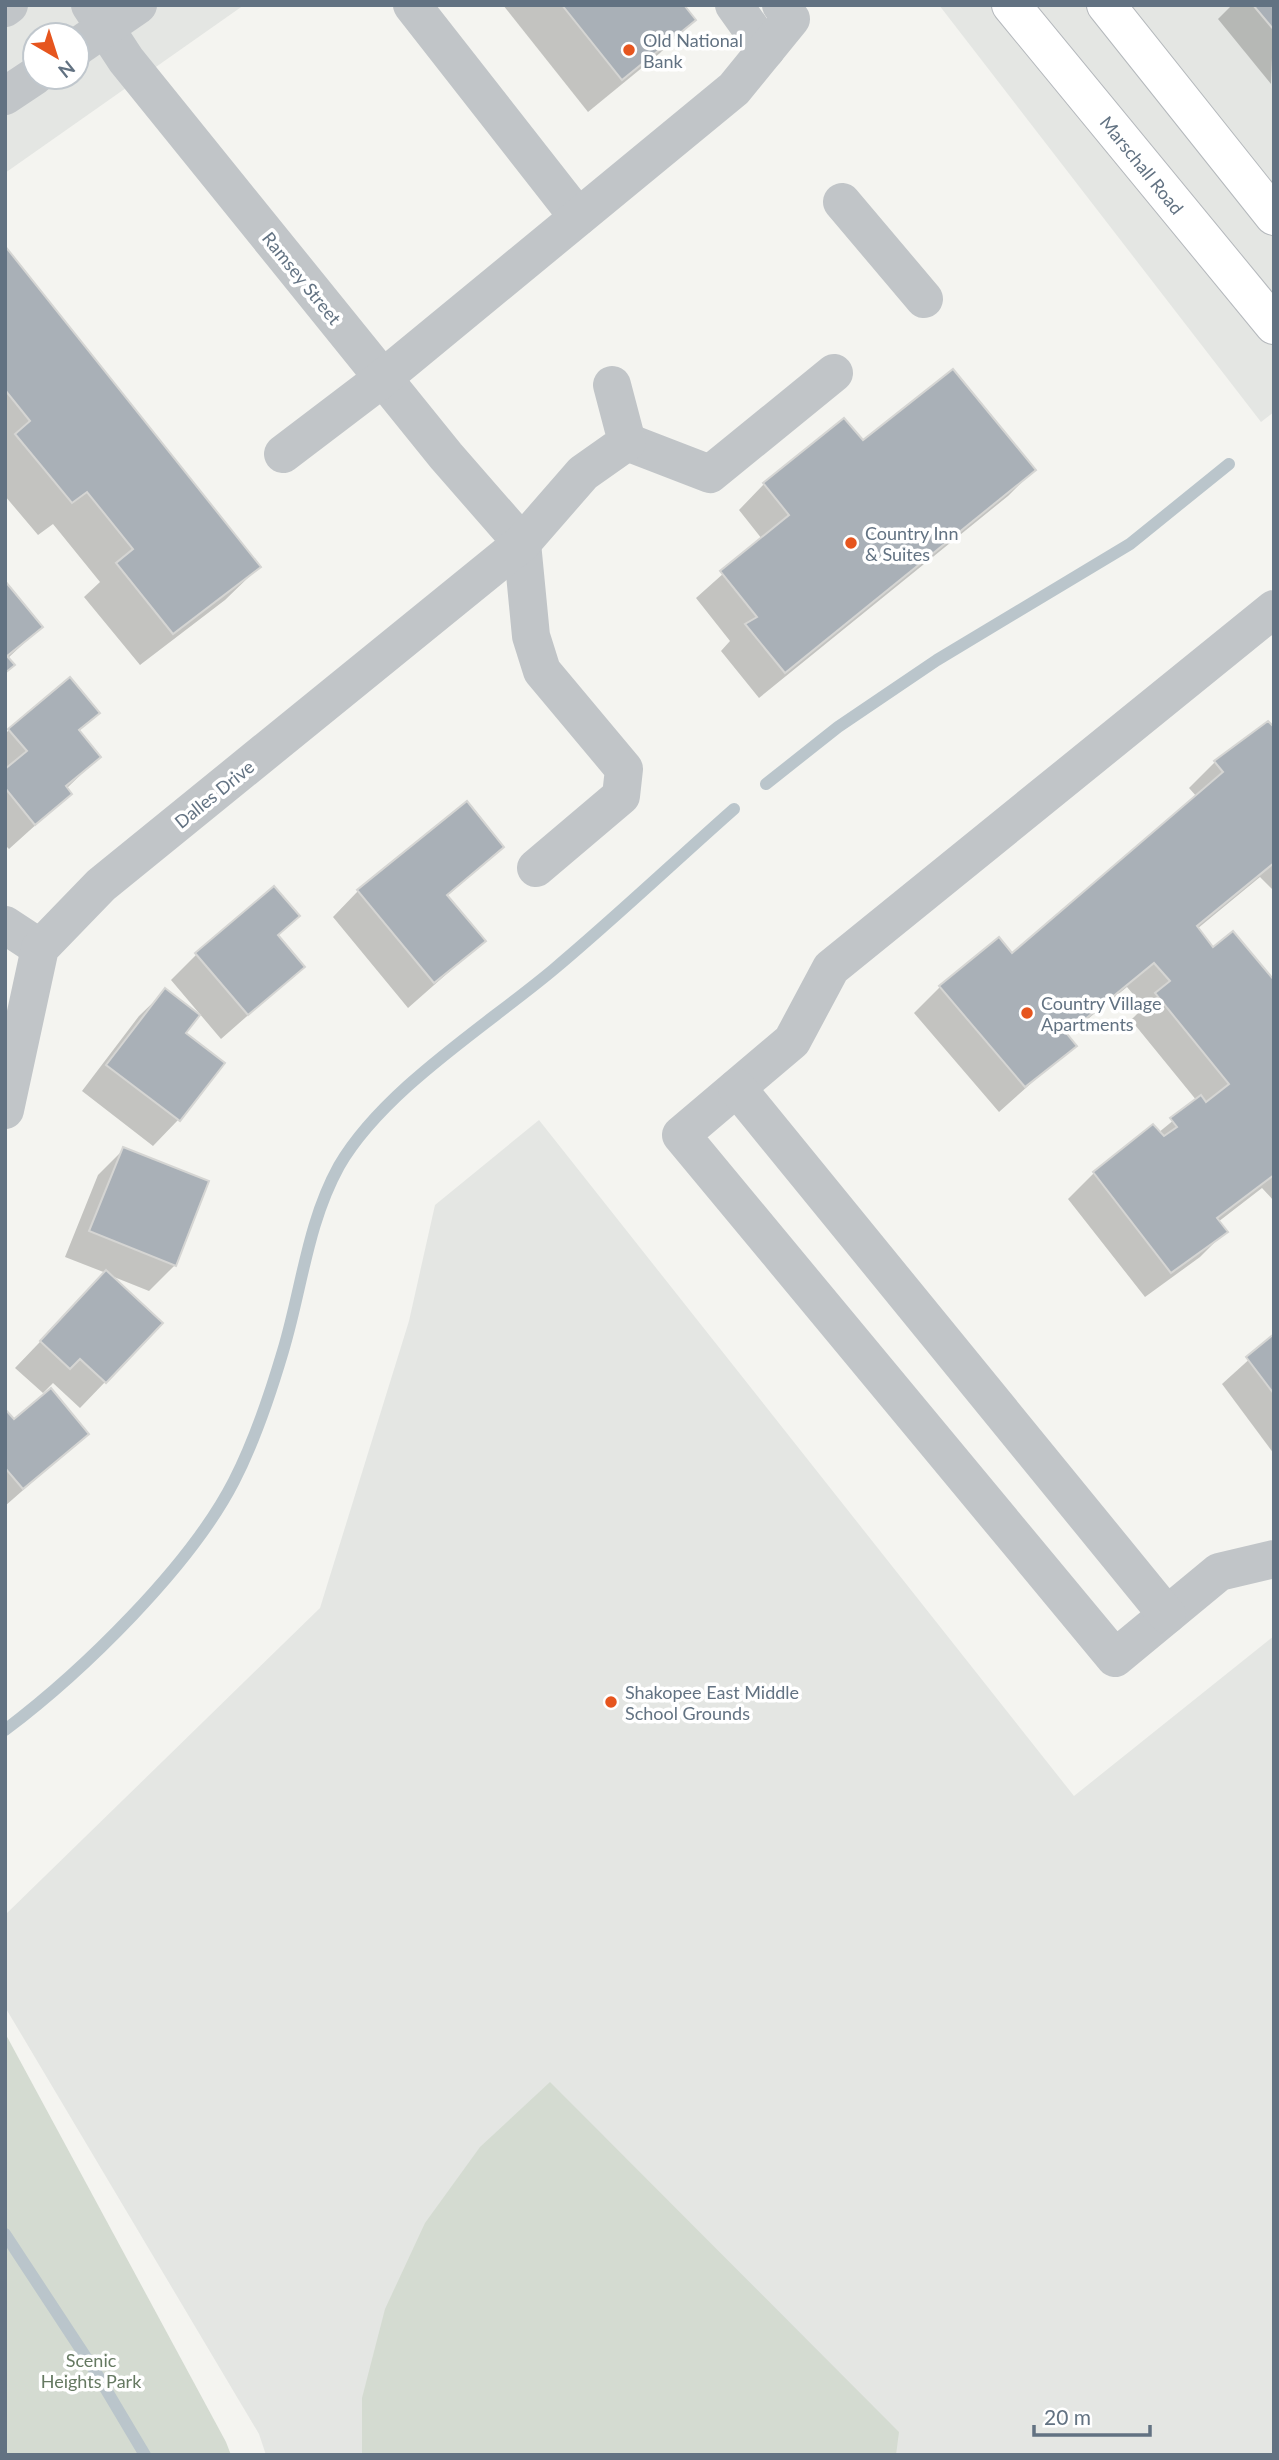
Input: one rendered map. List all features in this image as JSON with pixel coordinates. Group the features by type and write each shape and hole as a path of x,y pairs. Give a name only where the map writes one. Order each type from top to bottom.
{"main road":[{"name":"Marschall Road","path":"1011,5 1274,325"},
{"path":"1106,5 1274,216"}],"street":[{"path":"91,26 138,5"},
{"path":"412,5 578,217"},
{"path":"734,5 765,50"},
{"path":"283,454 383,377 734,89 791,19 781,5"},
{"name":"Ramsey Street","path":"91,26 126,60 383,377 523,543"},
{"path":"5,96 21,85"},
{"path":"842,202 924,299"},
{"path":"612,385 627,442 710,474 834,373"},
{"name":"Dalles Drive","path":"40,948 101,885 523,543 583,473 627,442"},
{"path":"523,543 531,636 542,671 624,769 621,796 536,868"},
{"path":"1274,608 831,968 792,1041 681,1135 1115,1658 1219,1572 1274,1559"},
{"path":"5,925 40,948 5,1110"},
{"path":"737,1088 1167,1615"}],"shaded area":[{"path":"5,5 244,5 5,173"},
{"path":"939,5 1274,5 1274,412 1261,422"},
{"name":"Shakopee East Middle School Grounds","path":"539,1120 1074,1796 1274,1636 1274,2455 266,2455 259,2434 5,2007 5,1915 320,1608 409,1321 435,1205"}],"green space":[{"name":"Scenic Heights Park","path":"5,2033 226,2442 231,2455 5,2455"},
{"path":"550,2082 899,2432 896,2455 362,2455 362,2398 385,2309 425,2223 480,2147"}],"building":[{"name":"Old National Bank","path":"562,5 684,5 696,20 622,80"},
{"path":"1253,5 1274,5 1274,30"},
{"path":"5,246 261,567 173,634 116,563 133,549 87,492 72,503 15,434 30,421 5,390"},
{"name":"Country Inn & Suites","path":"953,369 1036,470 785,673 745,624 757,617 720,571 789,515 763,483 844,418 863,440"},
{"path":"5,581 43,627 7,656 15,665 5,673"},
{"path":"70,677 100,713 79,730 101,757 66,786 72,794 35,825 5,788 5,769 27,751 8,729"},
{"name":"Country Village Apartments","path":"1268,721 1274,727 1274,863 1197,926 1213,947 1233,931 1274,980 1274,1175 1217,1218 1228,1232 1171,1273 1093,1172 1153,1124 1164,1136 1177,1127 1170,1118 1201,1095 1206,1102 1229,1084 1155,993 1170,981 1154,963 1067,1034 1077,1046 1025,1087 939,986 999,937 1012,953 1223,772 1214,761"},
{"path":"467,801 504,847 447,895 486,941 434,983 357,890"},
{"path":"274,886 300,916 278,935 305,967 248,1015 195,953"},
{"path":"165,988 200,1015 186,1033 225,1063 180,1121 106,1065"},
{"path":"123,1147 209,1181 176,1266 89,1231"},
{"path":"106,1270 163,1323 106,1383 80,1359 70,1369 40,1341"},
{"path":"1274,1334 1274,1394 1246,1357"},
{"path":"51,1388 89,1434 23,1489 5,1468 5,1409 14,1419"}],"waterway":[{"path":"766,784 838,727 937,660 1130,544 1229,464"},
{"path":"5,1730 67,1679 132,1616 163,1582 215,1514 242,1465 267,1401 290,1327 319,1211 339,1166 358,1138 408,1085 553,970 734,809"},
{"path":"5,2234 95,2371 145,2455"}],"place":[{"name":"Old National Bank","path":"629,50"},
{"name":"Country Inn & Suites","path":"851,543"},
{"name":"Country Village Apartments","path":"1027,1013"},
{"name":"Shakopee East Middle School Grounds","path":"611,1702"}]}
